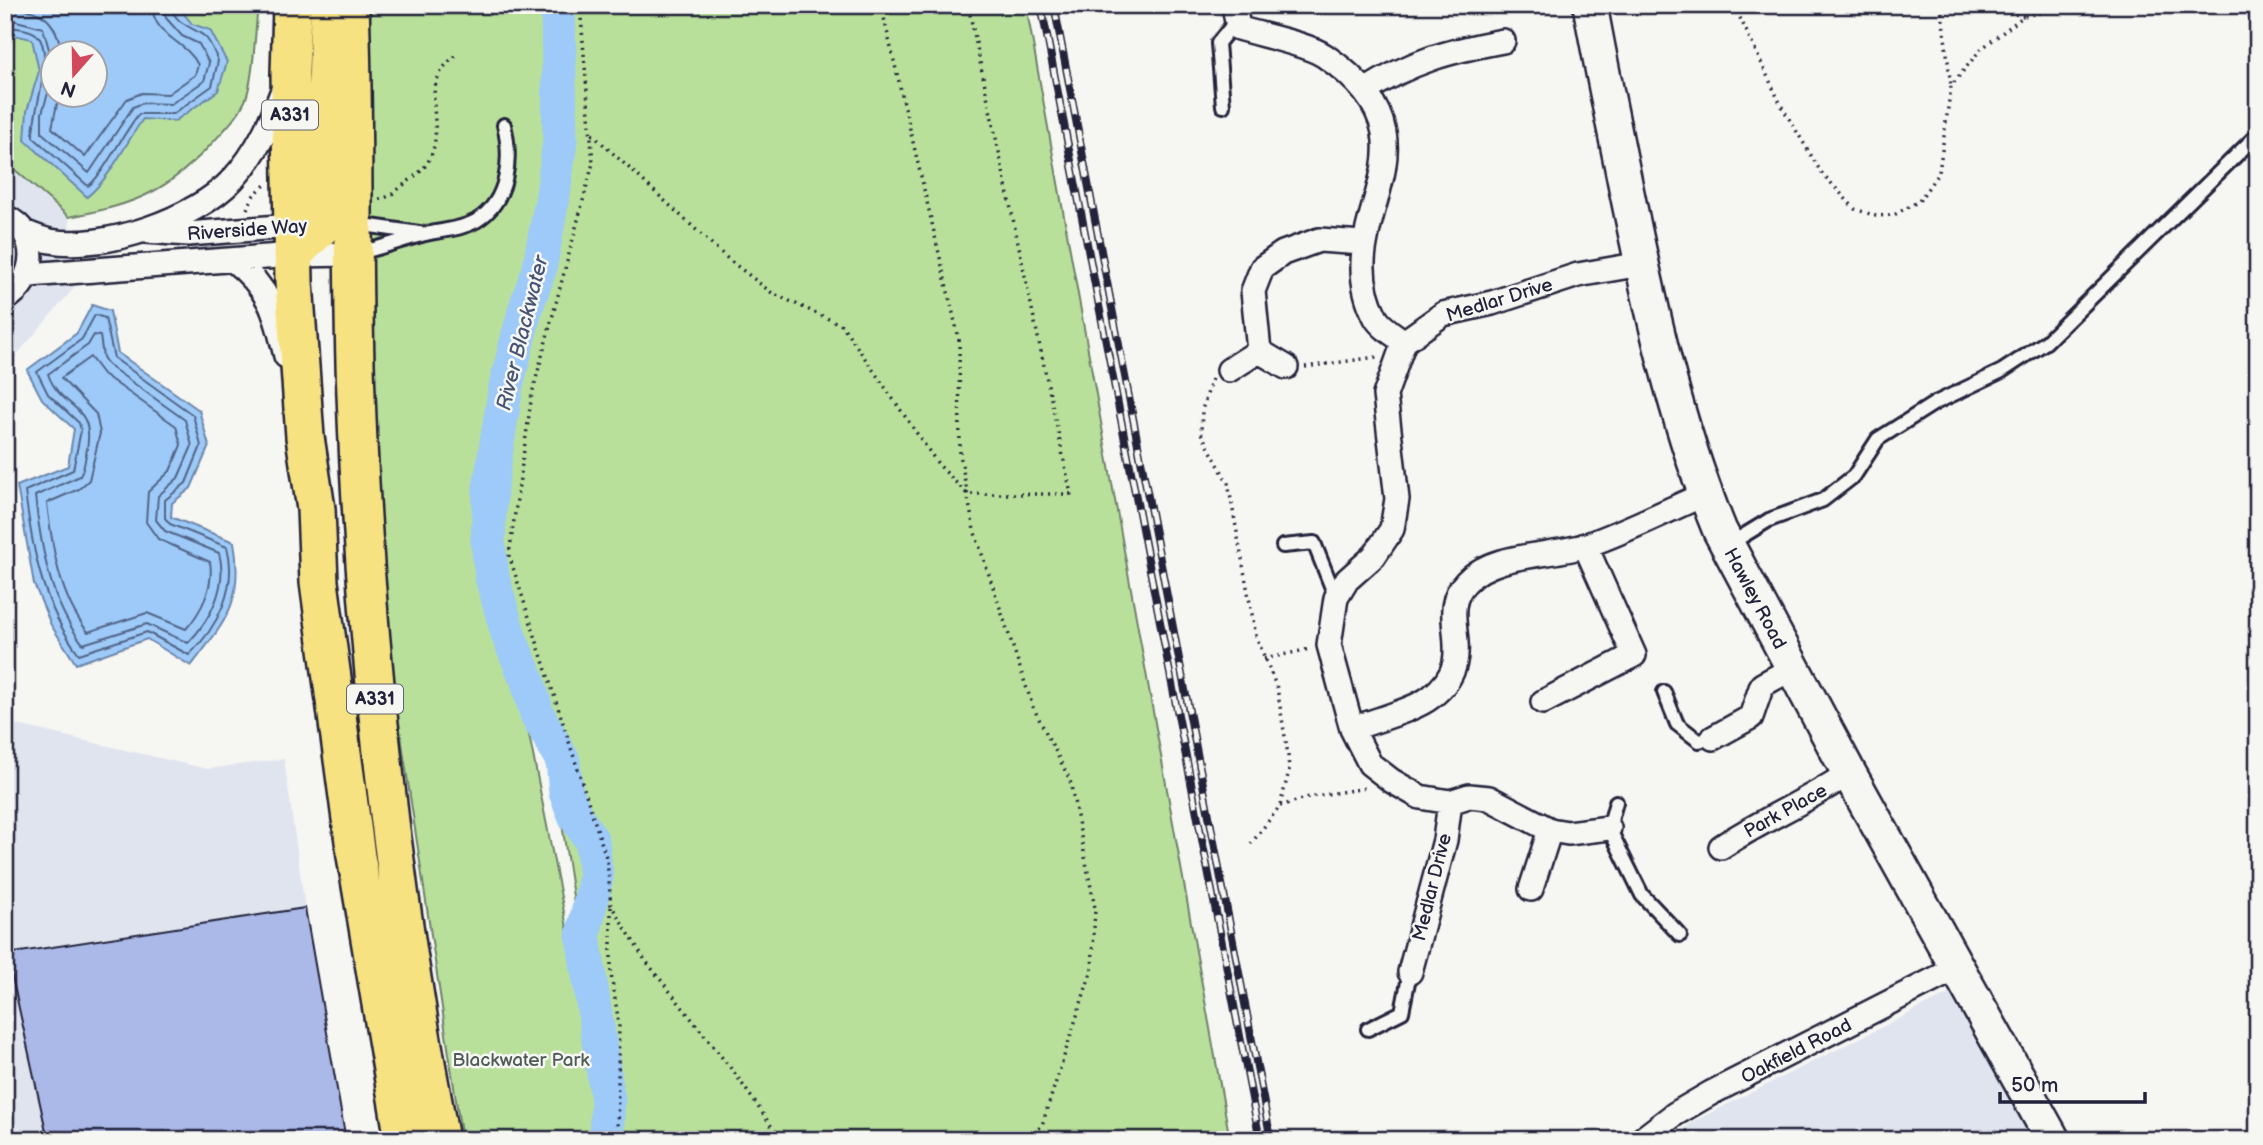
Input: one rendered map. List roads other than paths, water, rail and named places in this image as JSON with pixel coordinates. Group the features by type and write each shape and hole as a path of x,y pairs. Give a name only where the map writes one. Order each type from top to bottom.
{"main road":[{"name":"A331","path":"292,5 290,74 331,231"},
{"name":"A331","path":"330,5 325,98 331,231 356,398 377,727 440,1140"},
{"name":"A331","path":"351,5 331,231 305,437 316,509 319,582 377,994 404,1140"},
{"name":"Hawley Road","path":"1590,5 1641,264 1667,377 1705,494 1728,545 1849,773 2053,1140"}],"street":[{"path":"1236,16 1323,55 1365,91 1384,127 1386,167 1363,243 1363,280 1376,320 1400,349 1385,395 1397,499 1392,528 1374,556 1347,580 1336,598 1329,645 1352,729 1370,764 1420,797 1450,802 1469,796 1489,798 1550,830 1567,833 1609,828"},
{"path":"1365,91 1400,69 1447,51 1503,41"},
{"name":"Riverside Way","path":"5,217 24,232 48,240 96,240 140,230 174,218 211,200 235,177 265,134 290,74"},
{"name":"Riverside Way","path":"140,230 188,234 331,231"},
{"name":"Riverside Way","path":"29,275 233,260 331,231"},
{"path":"5,299 19,290 29,275 32,257 24,232"},
{"path":"1259,351 1253,291 1262,268 1283,253 1319,240 1363,243"},
{"name":"Riverside Way","path":"233,260 260,284 273,306 305,437"},
{"name":"Medlar Drive","path":"1400,349 1443,314 1492,303 1578,275 1641,264"},
{"path":"1259,351 1286,367"},
{"path":"1229,370 1259,351"},
{"path":"1352,729 1429,699 1448,681 1458,662 1454,608 1465,582 1499,562 1586,545 1705,494"},
{"path":"1544,702 1634,655 1586,545"},
{"path":"1713,738 1751,717 1762,685 1793,668"},
{"name":"Park Place","path":"1720,847 1745,831 1812,798 1849,773"},
{"name":"Medlar Drive","path":"1410,972 1424,911 1445,840 1450,802"},
{"path":"1531,889 1550,830"},
{"name":"Oakfield Road","path":"1641,1140 1675,1114 1711,1093 1957,968"}],"lane":[{"path":"1223,106 1218,43 1236,16"},
{"path":"331,231 426,234 447,232 476,221 500,197 509,146 504,125"},
{"path":"1728,545 1769,520 1823,500 1854,476 1878,439 1935,403 2002,371 2046,342 2258,134"},
{"path":"331,231 399,244 426,234"},
{"path":"1283,546 1314,543 1336,598"},
{"path":"1664,692 1677,724 1699,741 1713,738"},
{"path":"1616,802 1609,828 1642,895 1680,935"},
{"path":"1368,1030 1402,1012 1410,972"},
{"path":"377,994 390,1140"}],"water":[{"path":"5,5 177,5 192,24 210,30 227,62 218,91 175,121 143,119 111,170 87,197 25,140 27,111 38,74 38,108 108,108 108,38 38,38 38,66 32,39 5,33"},
{"path":"92,305 110,311 118,353 199,410 209,446 191,488 172,503 171,517 234,542 236,581 234,596 223,623 191,666 147,639 76,664 51,625 34,584 17,486 68,466 74,429 42,399 27,370 77,333"}],"waterway":[{"name":"River Blackwater","path":"558,5 560,140 553,195 539,270 526,307 506,386 490,488 488,543 492,577 509,637 528,682 537,714 563,761 566,792 576,817 592,841 596,877 583,936 608,1100 606,1140"}],"railway":[{"path":"1041,5 1260,1140"},
{"path":"1054,5 1271,1140"}],"park label":[{"name":"Blackwater Park","path":"521,1059"}]}
